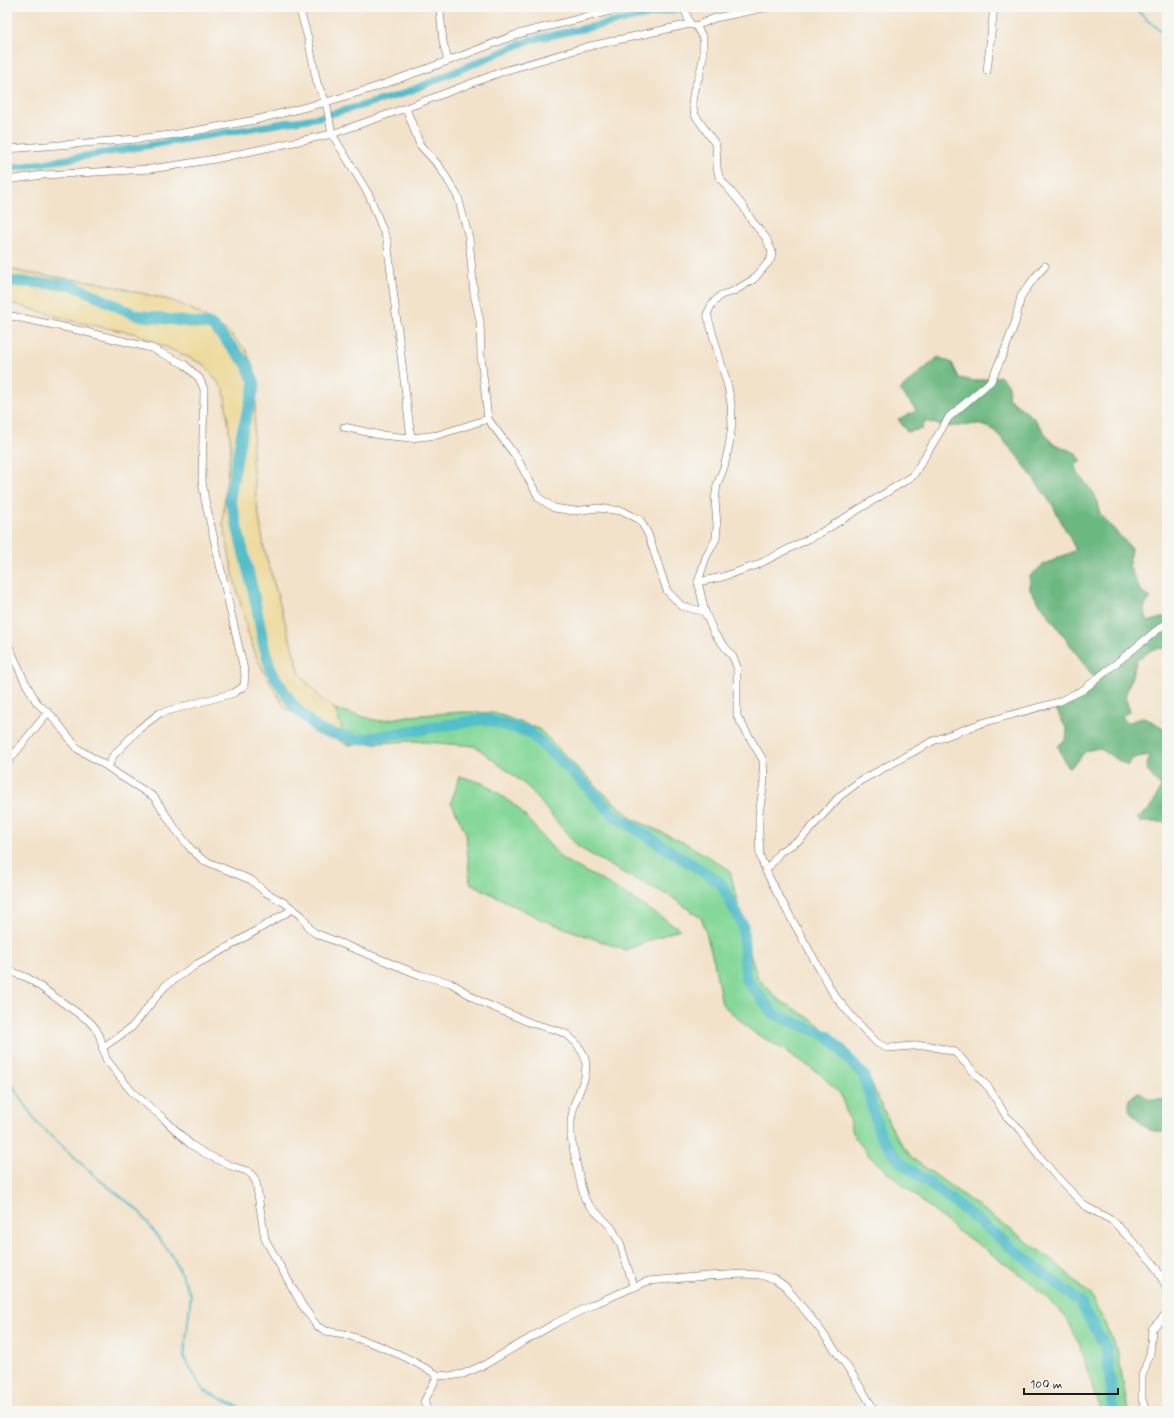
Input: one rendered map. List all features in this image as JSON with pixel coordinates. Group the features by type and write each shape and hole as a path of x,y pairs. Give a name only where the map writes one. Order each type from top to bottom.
{"street":[{"path":"298,7 302,14 317,83 326,102 332,134 369,195 387,240 411,438"},
{"path":"442,7 440,11 443,42 448,61"},
{"path":"7,149 137,139 178,134 255,120 326,102 373,88 518,34 626,7"},
{"path":"684,7 693,25 703,38 704,59 694,89 692,103 695,115 716,145 719,176 744,206 752,221 766,238 772,252 771,259 754,278 734,291 721,295 712,304 707,314 728,387 731,404 732,425 730,446 717,485 715,500 718,525 716,539 706,557 698,582 705,612 714,633 734,657 736,662 737,716 763,760 764,781 759,814 759,836 760,856 766,872 834,995 854,1020 877,1043 887,1048 926,1044 955,1052 989,1088 1006,1116 1021,1130 1055,1175 1085,1206 1113,1221 1153,1263 1167,1291"},
{"path":"7,180 43,175 150,169 215,159 332,134 406,108 504,70 586,48 769,7"},
{"path":"987,71 994,7"},
{"path":"406,108 420,145 440,167 458,197 466,225 469,238 474,294 480,321 481,357 488,420 517,458 539,498 554,508 574,512 598,508 623,511 640,520 648,534 668,591 682,606 705,612"},
{"path":"698,582 722,578 757,564 822,532 913,476 949,417 991,381 1015,323 1021,296 1045,266"},
{"path":"7,315 151,348 184,364 199,378 204,389 202,481 209,518 245,674 244,686 234,693 160,713 139,729 113,756 108,767"},
{"path":"344,427 380,435 411,438 438,435 488,420"},
{"path":"766,872 780,852 801,839 840,796 860,781 934,741 982,723 1058,702 1083,690 1167,622"},
{"path":"7,642 31,694 37,703 48,712 78,749 154,797 176,830 191,849 203,860 251,880 265,892 285,903 301,915 310,929 315,933 420,975 451,983 482,1002 531,1023 568,1035 578,1044 584,1055 586,1064 585,1077 574,1105 571,1121 571,1138 585,1199 611,1227 620,1243 635,1287"},
{"path":"7,763 48,712"},
{"path":"102,1048 132,1028 165,986 197,964 293,909"},
{"path":"7,970 28,978 89,1021 96,1029 100,1037 106,1059 132,1092 190,1144 204,1153 231,1166 247,1171 252,1175 256,1182 265,1239 302,1306 317,1326 326,1331 344,1334 377,1345 405,1357 438,1375 449,1376 463,1374 484,1365 554,1324 592,1305 648,1281 744,1274 760,1275 775,1279 786,1287 819,1328 851,1372 874,1411"},
{"path":"1146,1411 1142,1399 1142,1376 1150,1354 1152,1329 1167,1313"},
{"path":"428,1411 424,1402 438,1375"}],"green space":[{"path":"938,357 952,363 959,378 975,381 1000,376 1009,385 1008,398 1034,418 1052,443 1076,453 1082,461 1076,464 1078,473 1095,495 1100,514 1131,548 1129,566 1140,590 1150,598 1144,608 1148,622 1167,616 1167,648 1153,649 1137,660 1125,697 1130,711 1122,716 1127,723 1144,717 1167,730 1167,742 1165,743 1167,744 1167,824 1165,822 1140,822 1137,818 1150,809 1161,787 1146,769 1150,755 1133,758 1127,766 1099,748 1086,751 1072,766 1067,767 1058,746 1066,739 1067,730 1055,707 1098,683 1030,590 1030,576 1043,565 1076,550 1053,506 1019,458 994,430 979,424 946,427 925,421 922,429 907,432 898,419 917,411 900,390"},
{"path":"335,709 379,721 408,716 462,712 495,713 539,729 599,789 633,819 687,844 730,870 749,951 758,978 778,999 814,1021 846,1047 872,1084 893,1131 912,1158 1051,1259 1092,1296 1115,1345 1121,1369 1128,1411 1100,1411 1079,1343 1067,1319 1054,1305 1030,1282 956,1230 871,1158 854,1136 841,1095 820,1074 781,1048 753,1032 722,1004 714,962 702,919 670,896 625,874 578,847 528,787 475,746 413,741 347,745"},
{"path":"460,776 485,784 517,807 562,859 607,883 680,929 625,950 542,920 470,883 466,833 451,802"},
{"path":"1138,1092 1149,1099 1167,1100 1167,1133 1148,1130 1129,1110 1129,1099"}],"sand":[{"path":"7,268 26,273 96,282 173,301 195,311 226,330 246,350 254,368 256,401 252,461 264,548 300,674 321,699 335,709 347,745 285,708 258,661 248,633 234,578 223,523 225,491 231,446 224,390 205,365 137,334 76,322 7,302"}],"waterway":[{"path":"7,169 320,117 400,95 530,40 685,7"},
{"path":"1134,7 1147,20 1167,35"},
{"path":"7,281 72,285 136,315 212,325 246,363 255,384 241,436 230,498 253,591 264,646 271,670 293,705 319,730 358,740 484,719 529,732 571,771 615,816 721,883 743,926 746,979 774,1014 828,1036 864,1076 880,1135 900,1162 940,1191 1080,1302 1107,1349 1113,1411"},
{"path":"7,1077 37,1123 97,1178 138,1210 173,1257 191,1295 184,1358 203,1390 247,1411"}]}
